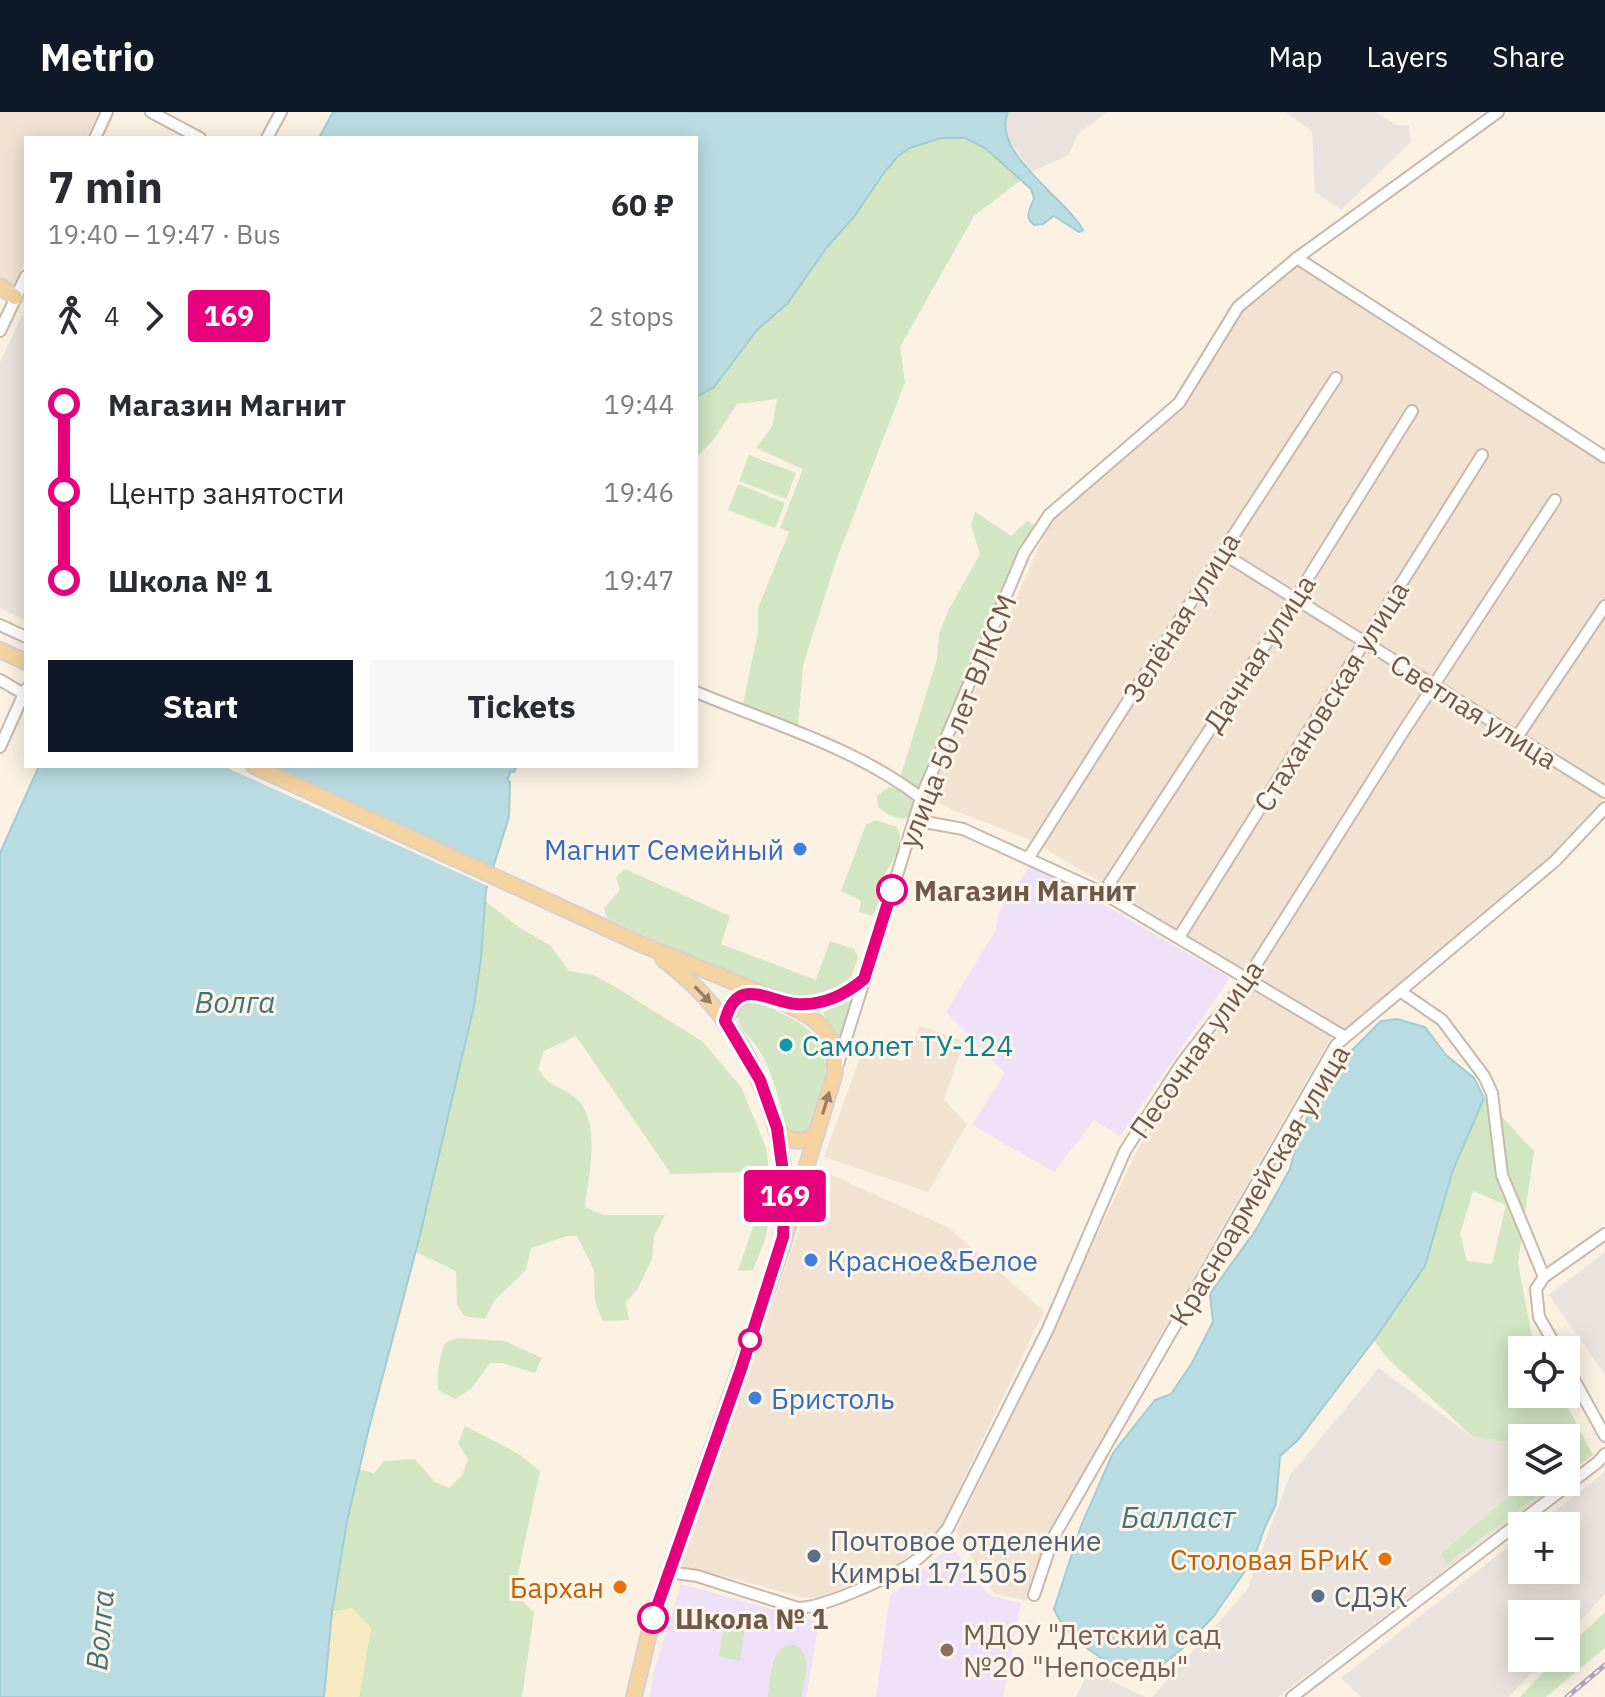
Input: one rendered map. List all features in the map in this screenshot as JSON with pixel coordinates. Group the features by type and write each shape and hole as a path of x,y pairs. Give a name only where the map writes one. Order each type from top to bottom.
{"main road":[{"path":"0,286 15,297"},
{"path":"0,650 24,661"},
{"path":"258,768 643,945 783,1002 822,1027 834,1049 835,1073"},
{"path":"643,945 688,979 725,1021 760,1080 777,1128 785,1187 782,1247"},
{"path":"725,1021 736,1001 757,992"},
{"name":"улица 50 лет ВЛКСМ","path":"634,1697 651,1625 782,1247 835,1073"},
{"path":"777,1128 785,1137 796,1141 807,1140 817,1133"}],"street":[{"path":"96,136 107,112"},
{"path":"151,112 196,136"},
{"path":"268,136 281,112"},
{"name":"улица 50 лет ВЛКСМ","path":"835,1073 921,798 1024,553 1049,515 1179,403 1238,307 1297,258 1498,112"},
{"path":"1297,258 1605,457"},
{"path":"0,331 24,280"},
{"name":"Зелёная улица","path":"1029,857 1336,378"},
{"name":"Дачная улица","path":"1103,893 1295,599 1412,411"},
{"name":"Стахановская улица","path":"1179,937 1482,455"},
{"name":"Песочная улица","path":"669,1572 697,1576 806,1608 826,1603 908,1566 935,1544 948,1528 1048,1329 1125,1151 1182,1063 1247,979 1555,500"},
{"name":"Светлая улица","path":"1222,553 1605,792"},
{"path":"1517,737 1605,606"},
{"path":"0,625 24,636"},
{"path":"0,680 24,692"},
{"path":"698,693 847,754 896,779 921,798"},
{"path":"0,747 24,694"},
{"name":"Красноармейская улица","path":"1034,1595 1053,1538 1336,1045 1555,861 1605,808"},
{"path":"914,820 963,829 1103,893 1345,1037"},
{"path":"783,1002 823,1002 848,991 864,979"},
{"path":"1400,991 1442,1020 1484,1076 1492,1093 1502,1175 1544,1277"},
{"path":"1551,1336 1537,1309 1536,1289 1544,1277 1605,1234"},
{"path":"1580,1390 1605,1436"},
{"path":"1292,1697 1605,1454"}],"shaded area":[{"path":"0,112 99,112 87,136 24,136 24,264 13,287 0,278"},
{"path":"1008,112 1107,112 1077,135 1069,155 1031,172 1006,135 1004,127"},
{"path":"1286,112 1376,112 1396,125 1409,126 1411,142 1341,210 1315,192 1312,132"},
{"path":"1298,256 1605,459 1605,794 1598,807 1550,856 1345,1029 1257,977 1409,735 1561,504 1562,498 1558,494 1550,496 1397,728 1245,970 1033,841 928,797 1054,513 1198,380 1230,322"},
{"path":"22,315 24,620 0,608 0,362"},
{"path":"1032,863 1230,978 1120,1136 1094,1120 1054,1172 972,1125 1005,1073 946,1012 996,930 999,912"},
{"path":"1248,987 1332,1036 1052,1531 1027,1601 995,1594 956,1531 1139,1147"},
{"path":"920,1026 964,1041 944,1100 967,1124 928,1192 824,1157 864,1047 903,1062"},
{"path":"820,1170 949,1228 1044,1311 941,1527 900,1563 821,1597 803,1598 679,1567"},
{"path":"1605,1252 1605,1375 1580,1336 1549,1295"},
{"path":"1379,1368 1471,1436 1508,1443 1508,1496 1440,1553 1447,1564 1508,1518 1508,1522 1278,1697 1152,1697 1247,1590 1290,1475"},
{"path":"1605,1472 1605,1594 1580,1621 1580,1600 1508,1600 1508,1672 1532,1672 1509,1697 1361,1697 1341,1678 1508,1547 1508,1584 1580,1584 1580,1512 1553,1512 1574,1496 1580,1496 1580,1491"},
{"path":"1537,1496 1543,1496 1522,1512 1516,1512"},
{"name":"МДОУ \"Детский сад №20 \"Непоседы\"","path":"951,1546 989,1595 1021,1603 1003,1697 876,1697 890,1596"},
{"path":"681,1584 819,1622 806,1697 650,1697 653,1675"},
{"path":"1089,1670 1145,1697 1076,1697"}],"green space":[{"path":"941,138 967,140 986,150 1021,180 974,216 900,347 905,382 836,561 803,665 798,727 743,704 758,632 758,608 789,532 780,528 803,469 756,448 772,427 777,399 737,404 714,439 698,456 698,396 706,393 725,374 757,330 778,313 898,156 910,148"},
{"path":"749,455 796,473 786,499 739,481"},
{"path":"738,484 785,503 775,528 728,510"},
{"path":"975,512 1011,536 1027,521 1034,525 1005,580 919,792 900,778 937,659 939,634 948,611 980,554 971,525"},
{"path":"889,787 912,800 914,816 895,817 878,807 877,796"},
{"path":"875,820 897,827 900,843 877,890 880,903 872,916 859,912 861,901 841,891 866,825"},
{"path":"625,869 730,916 721,944 816,980 830,941 854,949 858,958 850,980 817,996 786,998 761,990 607,918 604,908 620,890 616,877"},
{"path":"485,901 520,928 551,946 569,971 593,975 614,986 703,1042 741,1087 766,1147 773,1202 765,1240 753,1270 738,1271 756,1218 749,1172 671,1174 576,1036 544,1051 538,1069 551,1083 572,1095 582,1105 588,1118 592,1147 585,1207 603,1215 665,1215 654,1236 652,1259 637,1290 626,1302 629,1320 603,1321 595,1302 594,1270 577,1236 567,1236 531,1248 526,1270 494,1301 485,1319 464,1316 457,1304 456,1271 416,1252 474,1006"},
{"path":"855,993 839,1046 823,1013"},
{"path":"754,1000 802,1025 823,1048 826,1063 819,1103 810,1132 802,1137 787,1130 769,1069 740,1024 739,1006"},
{"path":"1484,1098 1534,1151 1518,1263 1532,1336 1508,1336 1508,1408 1568,1408 1577,1424 1508,1424 1508,1442 1472,1436 1387,1358 1374,1340 1425,1266 1453,1170","holes":["1473,1191 1506,1205 1492,1264 1467,1261 1460,1234"]},
{"path":"457,1338 505,1341 542,1358 535,1373 502,1363 490,1363 472,1388 455,1399 438,1390 438,1378 445,1343"},
{"path":"465,1426 519,1454 540,1471 514,1592 534,1613 522,1697 359,1697 371,1628 352,1608 332,1612 359,1469 374,1473 384,1461 415,1459 435,1482 449,1488 462,1475 468,1459 458,1444"},
{"path":"1580,1430 1593,1455 1580,1464"},
{"path":"1508,1496 1537,1496 1516,1512 1508,1512 1508,1518 1447,1564 1440,1554"},
{"path":"1605,1612 1605,1648 1580,1669 1580,1636"},
{"path":"724,1624 745,1627 740,1661 719,1657"},
{"path":"792,1644 804,1653 806,1659 802,1697 768,1697 775,1658 779,1651"},
{"path":"1544,1672 1576,1672 1546,1697 1520,1697"}],"sand":[{"path":"352,1608 371,1628 359,1697 324,1697 332,1612"}],"water":[{"path":"333,112 1008,112 1005,128 1020,159 1083,230 1079,232 1054,216 1043,224 1034,225 1028,216 1034,198 1031,189 985,148 965,138 941,138 910,148 898,156 884,173 787,304 757,330 714,387 698,396 698,136 320,136"},
{"name":"Волга","path":"38,768 516,768 507,780 510,782 509,817 486,890 474,1006 347,1521 332,1612 324,1697 0,1697 0,853"},
{"name":"Балласт","path":"1397,1019 1425,1027 1446,1055 1474,1078 1484,1098 1453,1170 1425,1266 1374,1340 1298,1440 1280,1456 1276,1504 1254,1558 1213,1617 1159,1668 1141,1677 1103,1659 1079,1642 1054,1609 1081,1526 1113,1453 1155,1400 1171,1394 1192,1363 1213,1322 1210,1294 1257,1228 1290,1169 1310,1112 1337,1065 1381,1021"}],"pier":[{"path":"227,768 277,768 496,869 490,887"}],"railway":[{"path":"1567,1697 1605,1665"}],"bus line":[{"name":"169","path":"653,1618 782,1247 785,1187 777,1128 760,1080 725,1021 727,1014 736,1001 750,993 757,992 783,1002 803,1004 830,1000 854,987 864,979 892,890"}],"place":[{"name":"Магнит Семейный","path":"800,849"},
{"name":"Магазин Магнит","path":"892,890"},
{"name":"Самолет ТУ-124","path":"786,1045"},
{"name":"Красное&Белое","path":"811,1260"},
{"name":"Бристоль","path":"755,1398"},
{"name":"Почтовое отделение Кимры 171505","path":"814,1556"},
{"name":"Столовая БРиК","path":"1385,1559"},
{"name":"Бархан","path":"620,1587"},
{"name":"СДЭК","path":"1318,1596"},
{"name":"Школа № 1","path":"653,1618"},
{"name":"МДОУ \"Детский сад №20 \"Непоседы\"","path":"947,1650"}]}
